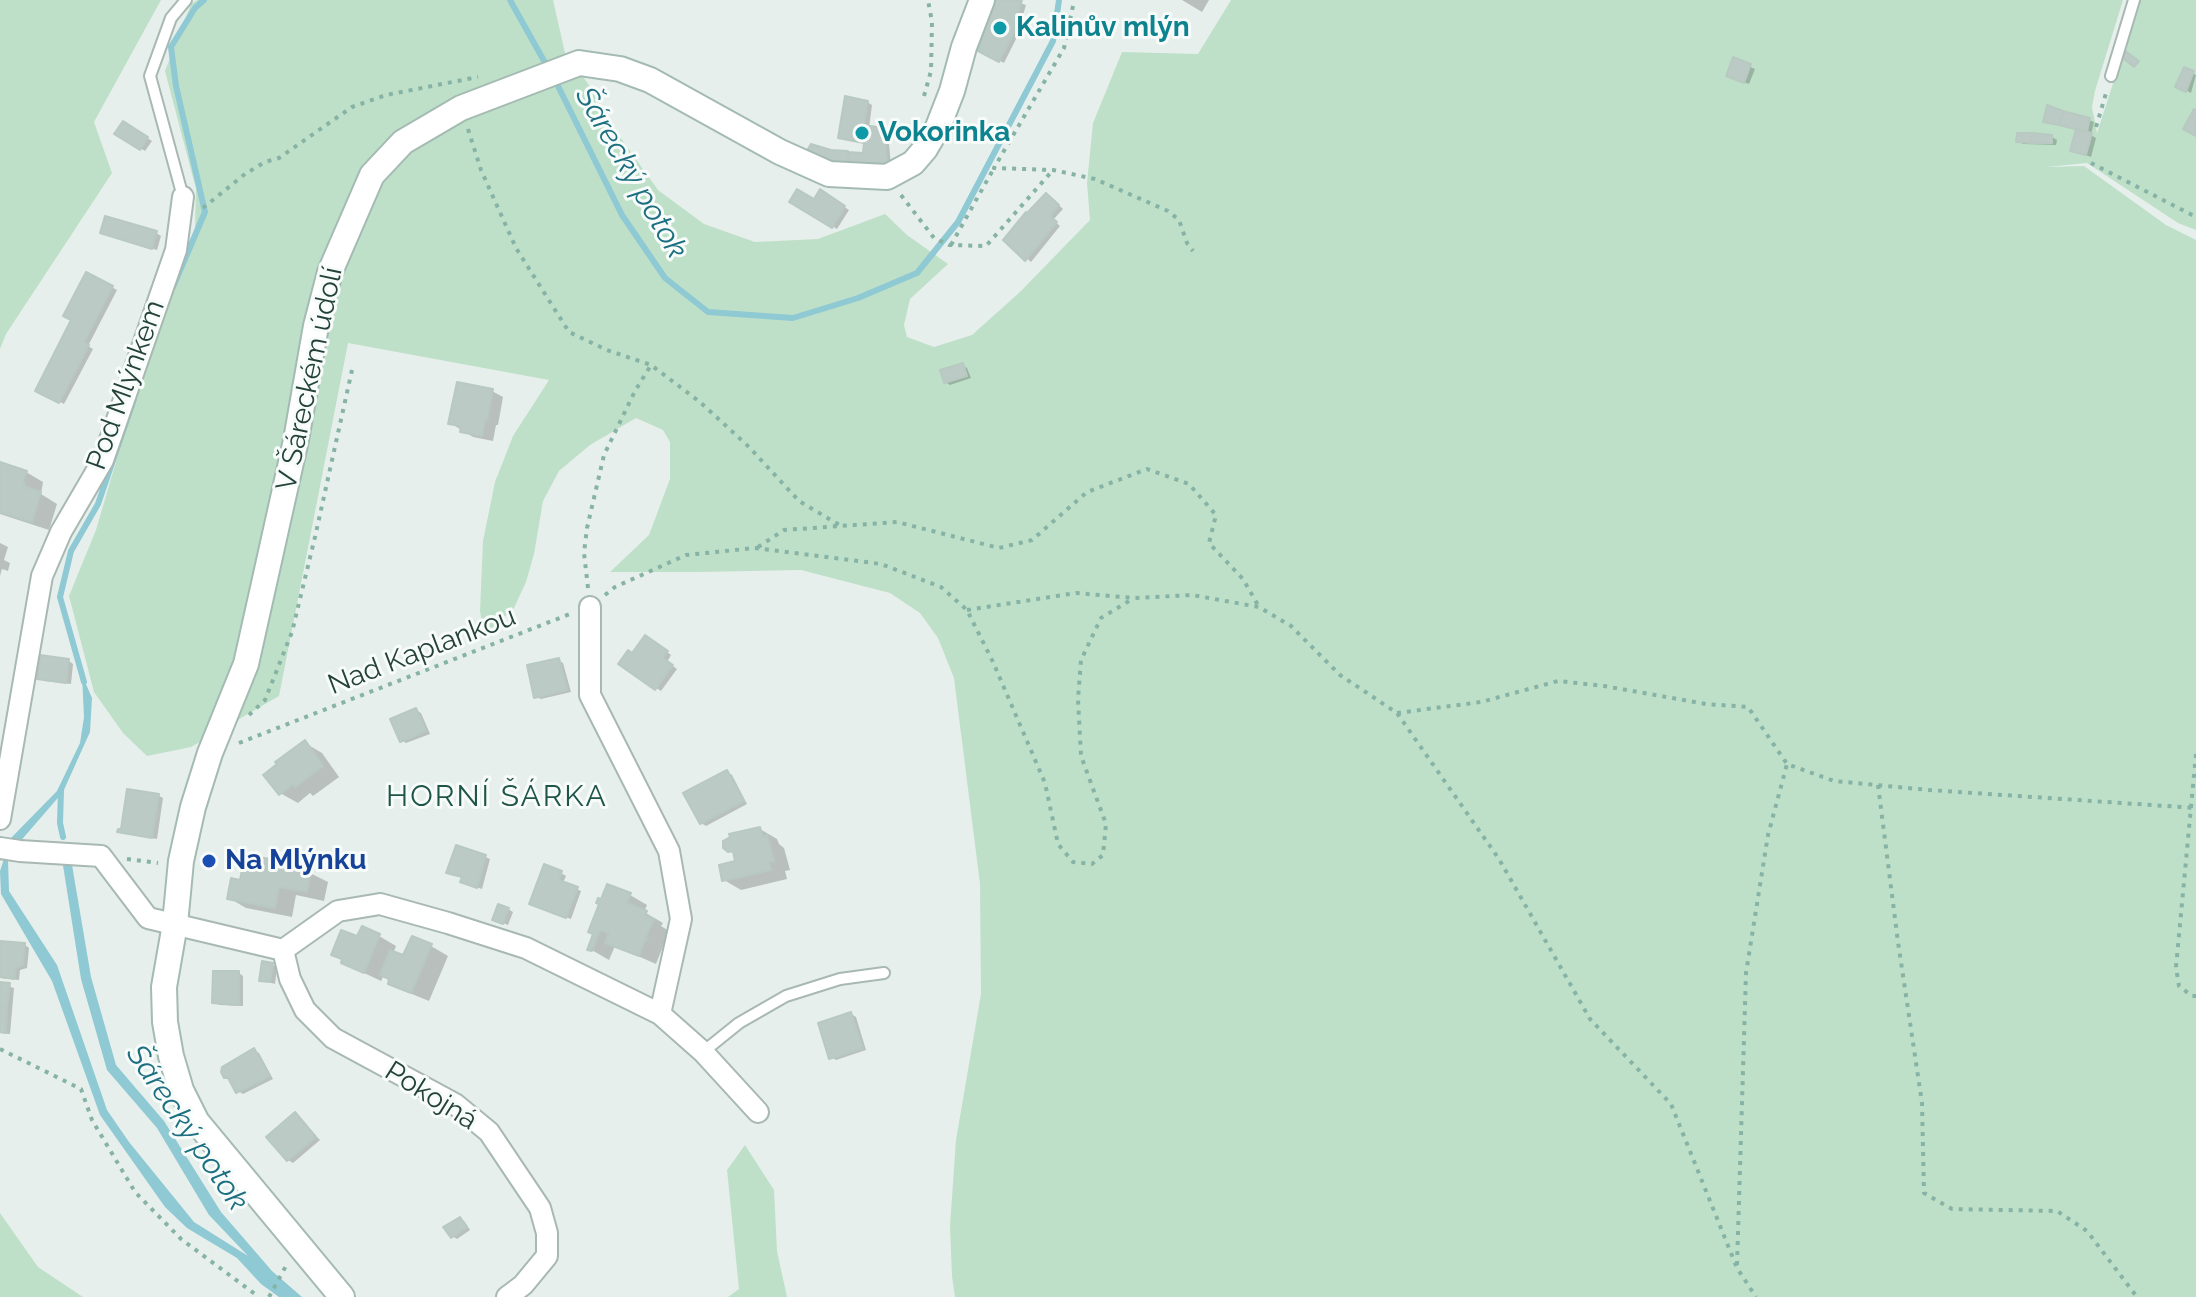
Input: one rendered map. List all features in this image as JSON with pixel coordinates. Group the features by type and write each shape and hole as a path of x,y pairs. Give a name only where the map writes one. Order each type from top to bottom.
{"street":[{"path":"887,177 913,163 938,127 982,0"},
{"name":"V Šáreckém údolí","path":"342,1297 197,1122 181,1090 171,1056 165,1022 164,987 175,924 181,861 193,807 210,753 246,664 296,440 316,326 330,272 372,175 403,142 461,108 579,63 620,69 650,80 780,152 829,174 887,177"},
{"name":"Pod Mlýnkem","path":"0,819 42,576 61,532 103,460 191,204"},
{"path":"590,607 590,695 647,803 669,851 672,865 681,919 660,1014"},
{"path":"8,849 101,856 148,918 283,950 338,911 380,904 526,948 660,1014 703,1052 758,1112"},
{"name":"Pokojná","path":"283,950 290,979 305,1010 333,1038 455,1104 489,1132 540,1208 547,1233 547,1256 523,1285 507,1297"}],"lane":[{"name":"Pod Mlýnkem","path":"186,0 171,18 150,76 191,204"},
{"path":"2111,76 2134,0"},
{"path":"703,1052 739,1023 786,996 840,979 884,973"}],"path":[{"path":"923,101 931,71 932,22 928,0"},
{"path":"950,245 1064,48 1073,6"},
{"path":"2096,127 2111,76"},
{"path":"191,204 219,196 245,174 279,158 352,107 386,95 475,77 488,78"},
{"path":"461,108 481,170 516,248 569,332 607,350 651,365 700,402 749,447 799,501 841,526"},
{"path":"2091,163 2196,217"},
{"path":"994,168 1053,170 1095,179 1168,211 1179,220 1193,251"},
{"path":"887,177 934,238 950,245 986,246 1053,170"},
{"path":"590,607 584,553 604,455 651,365"},
{"path":"243,721 265,700 292,632 352,370"},
{"path":"755,548 784,530 897,522 999,548 1032,540 1087,492 1147,469 1189,484 1216,515 1209,543 1243,579 1259,607"},
{"path":"755,548 881,564 941,587 967,610 1045,783 1058,844 1073,862 1092,864 1103,855 1106,824 1081,756 1078,699 1081,660 1101,618 1134,598"},
{"name":"Nad Kaplankou","path":"210,753 590,607 615,587 686,555 755,548"},
{"path":"967,610 1076,593 1134,598 1192,595 1259,607 1291,626 1340,675 1397,713 1499,859 1590,1019 1671,1104 1737,1268 1756,1297"},
{"path":"1397,713 1481,702 1558,681 1604,686 1706,704 1748,707 1787,764 1834,781 2194,808"},
{"path":"2196,754 2194,808 2176,967 2179,986 2196,996"},
{"path":"1737,1268 1746,973 1768,835 1787,764"},
{"path":"1878,785 1922,1103 1924,1193 1952,1209 2057,1211 2087,1231 2137,1297"},
{"path":"101,856 157,863 181,861"},
{"path":"0,1049 81,1089 92,1120 135,1192 181,1239 259,1297"},
{"path":"270,1295 288,1262"}],"green space":[{"path":"0,0 161,0 94,122 112,173 6,334 0,349"},
{"path":"197,0 553,0 565,53 587,82 620,137 658,190 704,224 755,242 818,239 885,214 907,235 948,264 910,299 904,325 907,337 934,347 972,335 1020,292 1090,220 1087,183 1093,123 1122,52 1198,54 1231,0 2123,0 2095,91 2092,107 2097,133 2140,0 2196,0 2196,230 2178,223 2087,163 2046,167 2084,166 2166,225 2196,240 2196,1297 955,1297 950,1226 956,1140 981,994 980,884 954,678 938,638 920,613 890,593 801,570 610,572 649,535 670,479 670,442 663,430 636,418 590,445 559,471 543,501 526,582 514,608 484,635 480,611 483,541 495,482 513,436 549,380 348,343 279,696 191,747 147,756 123,733 94,692 69,596 96,530 129,417 195,229 196,189 165,71 191,4","holes":["2063,111 2090,118 2087,132 2092,134 2086,155 2070,151 2076,129 2043,122","2018,133 2052,135 2052,142 2017,142"]},
{"path":"745,1145 774,1190 777,1251 787,1297 728,1297 739,1289 727,1170"},
{"path":"0,1213 38,1267 83,1297 0,1297"}],"water":[{"path":"82,675 92,698 90,732 63,792 8,860 9,891 57,965 107,1110 194,1222 248,1256 209,1215 157,1128 107,1070 81,979 62,859 71,859 91,977 116,1065 164,1121 221,1212 272,1271 302,1297 279,1297 261,1284 237,1258 187,1228 165,1207 100,1115 52,981 1,894 0,871 11,838 57,791 80,743 84,717"}],"building":[{"name":"Kalinův mlýn","path":"994,0 1022,0 1012,36 999,62 978,51"},
{"path":"2124,50 2139,61 2134,67 2120,56"},
{"path":"1733,57 1751,64 1744,83 1726,76"},
{"path":"2184,67 2194,71 2186,92 2175,87"},
{"name":"Vokorinka","path":"845,96 868,101 864,125 884,128 887,164 848,166 848,152 863,153 864,143 838,138"},
{"path":"2047,105 2063,111 2059,125 2043,122"},
{"path":"2196,110 2196,136 2183,129"},
{"path":"2063,111 2090,118 2087,132 2059,125"},
{"path":"123,121 148,137 140,150 114,134"},
{"path":"2076,129 2092,133 2086,155 2070,151"},
{"path":"2017,133 2032,133 2031,143 2016,142"},
{"path":"2032,133 2052,135 2052,143 2031,143"},
{"path":"811,144 848,151 848,165 825,164 805,154"},
{"path":"797,189 814,199 820,189 845,206 832,228 789,202"},
{"path":"1046,193 1059,205 1050,216 1057,222 1025,261 1003,240"},
{"path":"105,216 157,231 152,249 100,233"},
{"path":"86,272 113,286 84,342 89,345 59,403 35,391 71,320 63,316"},
{"path":"963,363 967,376 944,383 940,370"},
{"path":"457,382 493,389 482,436 460,432 461,426 448,424"},
{"path":"0,462 27,471 23,482 26,487 41,492 32,522 0,512"},
{"path":"645,635 668,651 663,658 673,665 655,690 618,664 628,650 632,653"},
{"path":"40,655 69,659 66,683 37,679"},
{"path":"559,658 567,690 534,698 527,665"},
{"path":"416,708 426,731 400,742 390,719"},
{"path":"305,740 323,766 279,795 263,775"},
{"path":"727,770 744,801 700,824 683,793"},
{"path":"127,789 159,794 152,838 117,832 121,829"},
{"path":"760,827 763,837 767,835 774,861 769,862 771,870 722,881 719,865 735,861 733,851 723,848 723,841 730,837 729,834"},
{"path":"456,845 486,855 477,888 460,882 462,877 446,873"},
{"path":"245,854 274,860 273,864 311,871 307,892 279,887 275,908 227,899 231,878 240,880"},
{"path":"544,864 562,871 559,880 578,887 566,918 529,904"},
{"path":"607,884 631,893 627,903 647,911 645,916 656,920 653,920 639,956 605,943 609,933 600,930 592,951 587,950 593,934 588,932 599,904 596,903"},
{"path":"498,904 509,908 503,924 492,920"},
{"path":"362,926 380,934 364,973 331,955 341,930 357,936"},
{"path":"412,936 432,944 411,993 388,984 389,979 380,975 390,950 403,955"},
{"path":"0,941 25,943 23,965 16,968 14,979 0,977"},
{"path":"262,961 273,963 270,982 259,981"},
{"path":"213,971 239,971 239,1005 212,1003"},
{"path":"0,982 10,983 7,1008 0,1007"},
{"path":"0,1007 7,1008 6,1033 0,1032"},
{"path":"851,1012 863,1048 829,1059 818,1023"},
{"path":"254,1048 270,1076 236,1093 228,1078 224,1078 222,1067"},
{"path":"295,1112 316,1137 287,1161 266,1137"},
{"path":"460,1217 467,1227 451,1238 443,1227"}],"waterway":[{"name":"Šárecký potok","path":"173,287 205,212 176,86 171,47 195,8 204,0"},
{"name":"Šárecký potok","path":"510,0 548,68"},
{"name":"Šárecký potok","path":"554,78 622,215 665,278 708,312 793,318 858,298 917,273 958,222 1053,41 1059,0"},
{"name":"Šárecký potok","path":"84,682 60,597 71,551 98,504 134,399"},
{"name":"Šárecký potok","path":"61,790 60,823 63,837"}],"place":[{"name":"Kalinův mlýn","path":"1000,28"},
{"name":"Vokorinka","path":"862,133"},
{"name":"Na Mlýnku","path":"209,861"}],"district":[{"name":"HORNÍ ŠÁRKA","path":"497,797"}]}
